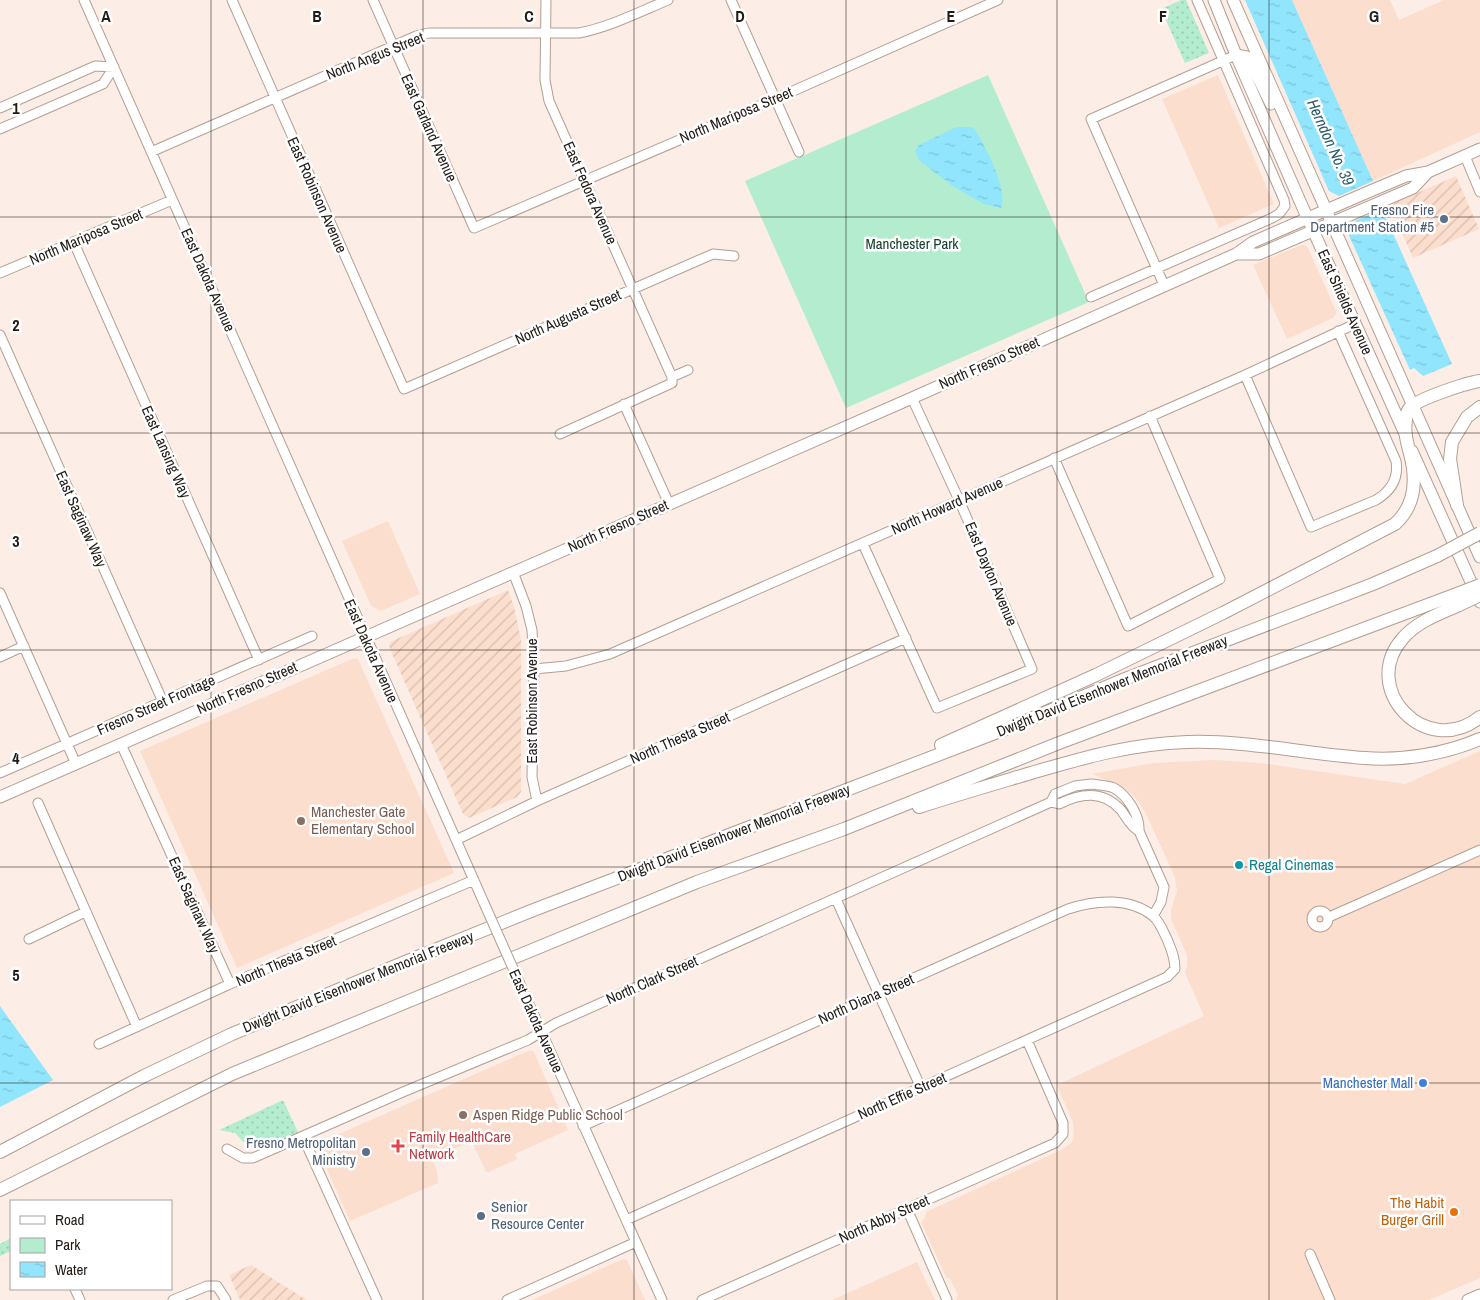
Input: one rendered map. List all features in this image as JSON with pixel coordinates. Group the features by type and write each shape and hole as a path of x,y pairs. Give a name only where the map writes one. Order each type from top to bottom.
{"highway":[{"path":"835,794 1096,675 1232,608 1395,524 1409,508 1415,488 1411,456 1404,433 1407,413 1413,405 1458,387 1480,381"},
{"path":"1457,505 1450,459 1452,442 1467,417 1480,407"},
{"path":"1437,556 1480,533"},
{"name":"Dwight David Eisenhower Memorial Freeway","path":"0,1152 144,1076 232,1034 531,911 1021,723 1125,679 1374,584 1437,556 1480,541"},
{"path":"1480,584 1420,623 1403,637 1396,646 1389,674 1390,689 1398,707 1414,721 1432,729 1456,729 1466,726 1480,717"},
{"path":"0,1190 232,1074 696,882 844,829 1068,740 1457,600 1480,595"},
{"path":"844,829 1097,754 1131,747 1188,742 1236,742 1366,758 1425,755 1448,750 1480,739"}],"main road":[{"name":"East Shields Avenue","path":"1214,0 1307,218 1480,602"},
{"name":"East Shields Avenue","path":"1233,0 1325,211 1480,556"},
{"path":"1236,55 1247,57 1269,102 1290,130"},
{"name":"North Fresno Street","path":"0,796 912,398 1236,254 1253,242 1307,218 1406,176 1428,172 1480,149"},
{"name":"North Fresno Street","path":"1236,254 1260,254 1331,224 1413,188 1428,172"},
{"path":"1468,1300 1480,1294"}],"street":[{"name":"East Dakota Avenue","path":"84,0 541,1032 662,1300"},
{"name":"East Robinson Avenue","path":"232,0 404,390"},
{"name":"East Garland Avenue","path":"373,0 474,228"},
{"name":"East Fedora Avenue","path":"546,0 545,80 549,101 672,377"},
{"name":"North Angus Street","path":"151,152 416,36 429,33 579,33 595,30 668,0"},
{"path":"731,0 799,152"},
{"name":"North Mariposa Street","path":"474,228 775,99 998,0"},
{"path":"1091,298 1272,218 1279,214 1285,206 1197,0"},
{"path":"1164,285 1091,119 1236,55"},
{"path":"0,108 95,66 114,67 103,84 0,129"},
{"path":"1465,156 1480,192"},
{"name":"North Mariposa Street","path":"0,273 172,200"},
{"name":"East Lansing Way","path":"74,243 259,660"},
{"name":"North Augusta Street","path":"404,390 713,254 734,256"},
{"name":"North Howard Avenue","path":"534,669 566,666 610,654 1245,375 1355,324"},
{"name":"East Shields Avenue","path":"1245,375 1311,527 1384,495 1395,480 1397,471 1396,461 1338,332"},
{"name":"East Saginaw Way","path":"0,336 162,702"},
{"path":"560,434 672,383 672,377 688,370"},
{"name":"East Dayton Avenue","path":"906,638 937,708 1032,669 959,500 912,398"},
{"path":"624,404 669,504"},
{"path":"1054,458 1128,626 1220,579 1150,416"},
{"path":"863,544 906,638"},
{"name":"East Robinson Avenue","path":"513,572 526,606 532,630 534,669 532,776 537,801"},
{"path":"0,593 76,764"},
{"name":"Fresno Street Frontage","path":"0,772 312,636"},
{"name":"North Thesta Street","path":"456,840 537,801 906,638"},
{"path":"0,657 24,646"},
{"name":"East Saginaw Way","path":"121,744 230,984"},
{"name":"North Clark Street","path":"227,1149 242,1158 253,1158 403,1092 528,1040 565,1019 1051,802 1059,804 1079,796 1094,795 1110,801 1122,812 1132,827 1139,831 1140,822 1121,793 1106,786 1091,784 1067,788 1055,794 1051,802"},
{"path":"38,803 137,1027"},
{"path":"1139,831 1164,888 1162,902 1153,916"},
{"path":"1329,917 1480,850"},
{"name":"North Thesta Street","path":"99,1044 230,984 474,880"},
{"path":"836,899 921,1088"},
{"name":"North Diana Street","path":"583,1126 1068,908 1097,902 1127,904 1153,916"},
{"path":"29,939 85,912"},
{"name":"North Effie Street","path":"626,1220 1167,977 1175,968 1175,958 1162,926 1153,916"},
{"name":"North Abby Street","path":"702,1300 1054,1143 1062,1134 1063,1123 1027,1040"},
{"path":"302,1137 377,1300"},
{"path":"907,1209 947,1300"},
{"path":"507,1300 636,1242"},
{"path":"1310,1254 1330,1300"},
{"path":"173,1300 207,1286 217,1286 226,1300"}],"shaded area":[{"path":"1292,0 1390,0 1399,20 1444,0 1480,0 1480,132 1373,181"},
{"path":"1218,75 1274,204 1219,228 1162,99"},
{"path":"1456,176 1479,229 1413,258 1390,205"},
{"path":"1305,245 1308,248 1336,314 1333,318 1287,339 1253,265"},
{"path":"388,521 420,594 381,611 371,606 342,541"},
{"path":"508,590 514,607 521,640 521,792 517,797 469,818 463,814 389,644"},
{"name":"Manchester Gate Elementary School","path":"354,658 358,659 454,873 237,968 140,751"},
{"path":"1480,751 1480,1278 1429,1300 956,1300 958,1295 950,1279 946,1277 921,1222 925,1218 926,1212 1061,1150 1071,1143 1074,1137 1073,1122 1057,1085 1204,1016 1185,973 1187,955 1171,919 1171,910 1177,891 1175,877 1146,814 1131,793 1114,783 1092,774 1154,763 1215,760 1261,763 1405,784"},
{"path":"530,1050 534,1052 568,1130 515,1154 517,1159 489,1172 486,1172 472,1141 432,1159 437,1171 438,1183 350,1221 316,1144"},
{"path":"623,1259 627,1260 645,1300 532,1300"},
{"path":"917,1262 935,1300 832,1300"},
{"path":"251,1265 307,1300 240,1300 229,1275"}],"green space":[{"path":"1181,0 1186,0 1209,53 1185,63 1161,9"},
{"name":"Manchester Park","path":"988,75 1089,302 846,408 745,181"},
{"path":"283,1100 298,1132 257,1149 247,1145 235,1133 219,1130"},
{"path":"10,1239 10,1251 0,1256 0,1244"}],"water":[{"name":"Herndon No. 39","path":"1245,0 1292,0 1373,181 1339,196 1329,191"},
{"path":"957,127 973,127 983,144 999,179 1003,200 1001,208 984,204 951,185 919,160 915,151 919,145"},
{"path":"1382,209 1452,364 1423,376 1414,368 1410,370 1346,229 1348,224"},
{"path":"0,1006 53,1080 0,1107"}],"place":[{"name":"Fresno Fire Department Station #5","path":"1444,219"},
{"name":"Manchester Gate Elementary School","path":"301,821"},
{"name":"Regal Cinemas","path":"1239,865"},
{"name":"Manchester Mall","path":"1423,1083"},
{"name":"Aspen Ridge Public School","path":"463,1115"},
{"name":"Family HealthCare Network","path":"398,1146"},
{"name":"Fresno Metropolitan Ministry","path":"366,1152"},
{"name":"The Habit Burger Grill","path":"1454,1212"},
{"name":"Senior Resource Center","path":"481,1216"}]}
